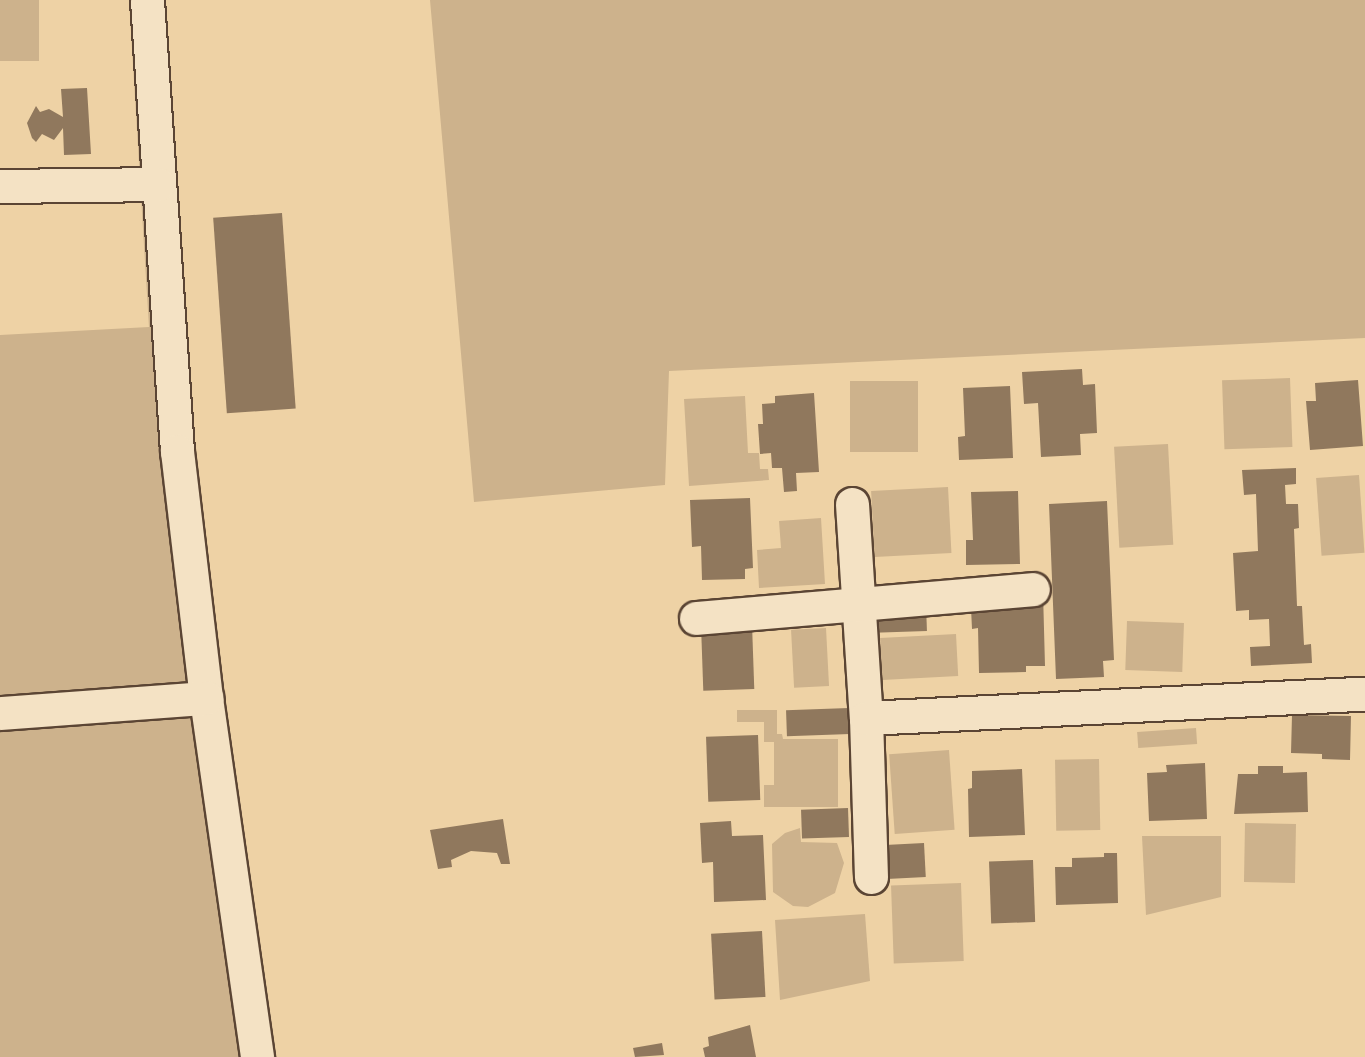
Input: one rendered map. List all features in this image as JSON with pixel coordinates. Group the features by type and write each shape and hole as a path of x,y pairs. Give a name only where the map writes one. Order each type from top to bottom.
{"street":[{"path":"147,0 177,451 206,698 257,1057"},
{"path":"0,186 158,184"},
{"path":"852,504 866,718 871,877"},
{"path":"696,618 1033,589"},
{"path":"866,718 1365,694"},
{"path":"0,713 206,698"}],"shaded area":[{"path":"0,0 39,0 39,61 0,61"},
{"path":"129,0 156,0 217,697 270,1057 0,1057 0,335 149,327"},
{"path":"430,0 1365,0 1365,338 669,371 665,485 474,502"},
{"path":"1290,378 1292,447 1224,449 1222,380"},
{"path":"850,381 918,381 918,452 850,452"},
{"path":"745,396 748,453 759,453 760,469 768,469 769,480 689,486 684,399"},
{"path":"1168,444 1173,545 1119,548 1114,447"},
{"path":"1359,475 1364,553 1322,556 1316,478"},
{"path":"948,487 951,553 875,557 871,491"},
{"path":"821,518 825,584 759,588 757,550 781,548 779,521"},
{"path":"1127,621 1184,623 1182,672 1125,670"},
{"path":"826,628 829,686 794,688 791,630"},
{"path":"956,634 958,676 882,680 880,638"},
{"path":"737,710 777,710 777,734 782,734 783,739 838,739 838,807 764,807 764,785 774,785 774,742 764,742 764,722 737,722"},
{"path":"1196,728 1197,744 1138,748 1137,732"},
{"path":"949,750 955,830 895,834 889,754"},
{"path":"1099,759 1100,830 1056,831 1055,760"},
{"path":"1245,823 1296,824 1295,883 1244,882"},
{"path":"800,828 801,842 837,843 844,863 835,893 808,907 793,906 773,892 772,844 785,833"},
{"path":"1142,836 1221,836 1221,897 1146,915"},
{"path":"961,883 964,961 894,963 891,885"},
{"path":"865,914 870,981 780,1000 775,920"}],"building":[{"path":"87,88 91,154 64,155 63,128 54,140 42,134 36,142 32,138 27,123 36,106 40,112 49,109 63,117 61,89"},
{"path":"282,213 296,409 227,413 213,218"},
{"path":"1082,369 1083,385 1095,384 1097,433 1080,434 1081,455 1041,457 1038,403 1024,404 1022,372"},
{"path":"1358,380 1363,446 1310,450 1306,401 1316,401 1315,383"},
{"path":"1010,386 1013,458 959,460 958,437 965,436 963,388"},
{"path":"814,393 819,472 796,473 797,491 784,492 782,468 772,468 771,453 760,454 758,424 763,424 762,404 775,403 775,396"},
{"path":"1296,468 1296,484 1285,485 1286,504 1298,504 1299,528 1294,529 1297,606 1302,606 1304,645 1311,644 1312,663 1251,666 1250,647 1270,646 1269,619 1249,620 1249,610 1236,611 1233,553 1258,551 1256,494 1244,495 1242,470"},
{"path":"1018,491 1020,564 966,565 966,540 973,540 971,492"},
{"path":"750,498 753,568 745,569 745,579 702,580 701,546 692,547 690,500"},
{"path":"1107,501 1114,660 1103,661 1104,677 1056,679 1049,504"},
{"path":"1043,592 1045,666 1026,666 1026,672 979,673 978,628 972,629 971,608"},
{"path":"926,604 927,631 874,633 873,606"},
{"path":"752,624 754,689 703,691 701,626"},
{"path":"849,708 850,734 787,736 786,710"},
{"path":"1292,715 1351,716 1350,760 1322,759 1322,754 1291,753"},
{"path":"758,735 760,800 708,802 706,737"},
{"path":"1205,763 1207,819 1149,821 1147,773 1167,772 1166,765"},
{"path":"1258,766 1283,766 1283,773 1307,772 1308,812 1234,814 1238,774 1258,774"},
{"path":"1022,769 1025,835 969,837 968,789 972,788 972,771"},
{"path":"848,808 849,837 802,839 801,810"},
{"path":"503,819 510,864 501,864 497,853 471,851 451,860 452,867 438,869 430,830"},
{"path":"731,821 732,836 763,835 766,900 714,902 713,862 702,863 700,823"},
{"path":"924,843 926,877 887,879 885,845"},
{"path":"1104,853 1117,853 1118,903 1056,905 1055,867 1072,867 1072,858 1104,857"},
{"path":"1033,860 1035,922 991,923 989,862"},
{"path":"762,931 765,997 715,1000 711,934"},
{"path":"750,1025 756,1057 705,1057 703,1048 709,1046 708,1037"},
{"path":"662,1043 664,1055 635,1057 633,1048"}]}
